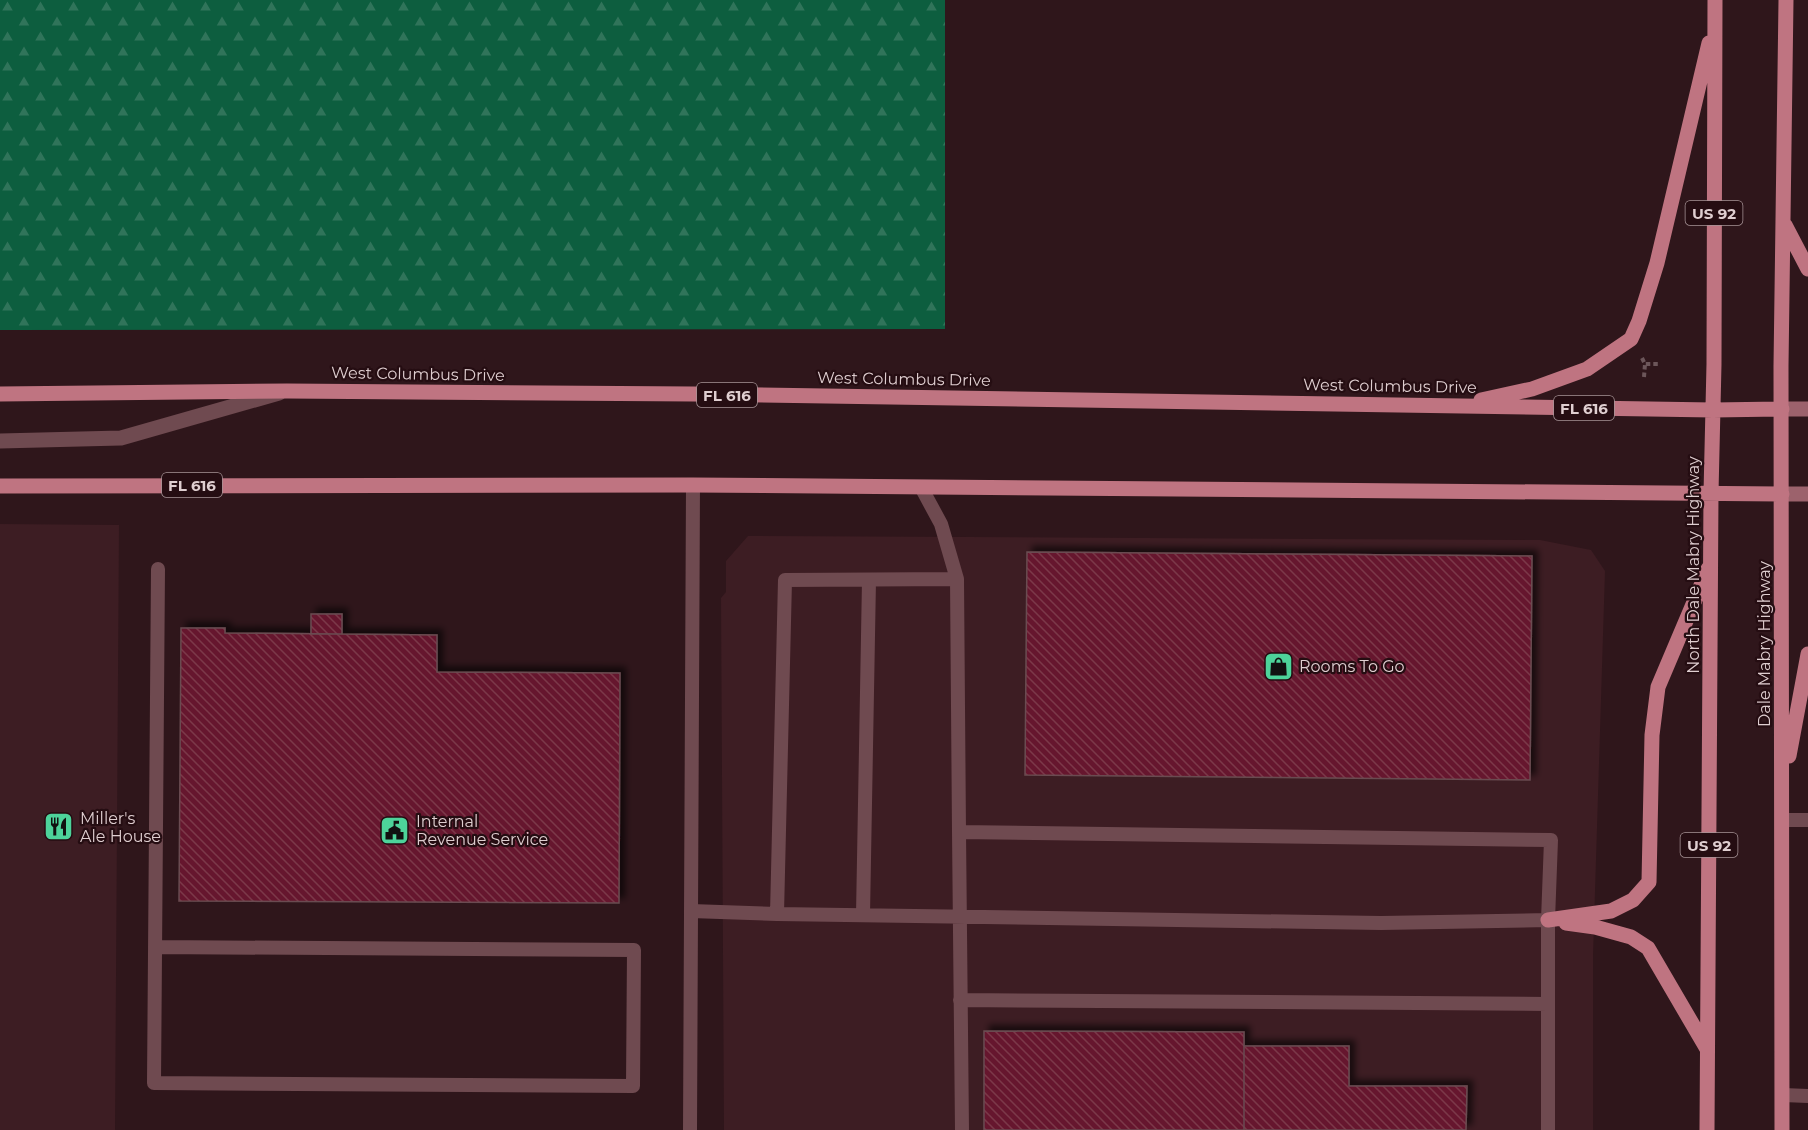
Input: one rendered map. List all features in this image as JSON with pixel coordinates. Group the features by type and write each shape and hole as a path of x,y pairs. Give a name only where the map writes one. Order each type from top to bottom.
{"main road":[{"name":"North Dale Mabry Highway","path":"1707,1130 1715,0"},
{"path":"1786,0 1782,494 1808,494"},
{"path":"1454,405 1532,389 1587,369 1631,339 1657,263 1715,16"},
{"path":"1784,222 1808,269"},
{"name":"West Columbus Drive","path":"0,394 287,390 1713,410 1808,409"},
{"name":"FL 616","path":"0,486 693,485 1782,494"},
{"name":"Dale Mabry Highway","path":"1782,494 1782,794"},
{"path":"1548,920 1611,911 1633,900 1649,882 1652,735 1658,687 1712,561"},
{"path":"1782,1130 1782,794 1808,654"},
{"path":"1548,920 1595,927 1631,938 1648,948 1707,1049"}],"street":[{"path":"0,441 121,438 287,390"}],"lane":[{"path":"690,1130 693,485"},
{"path":"921,487 941,524 957,579 962,1130"},
{"path":"155,947 634,950 633,1086 154,1083 155,947 158,569"},
{"path":"777,914 785,580 957,579"},
{"path":"863,915 869,580"},
{"path":"1782,820 1808,820"},
{"path":"959,832 1551,840 1548,920 1548,1130"},
{"path":"691,911 1381,922 1548,920"},
{"path":"960,1000 1548,1004"},
{"path":"1783,1095 1808,1096"}],"path":[{"path":"1640,355 1645,364 1644,377"},
{"path":"1645,364 1659,364"}],"shaded area":[{"name":"Miller's Ale House","path":"0,524 119,525 115,1130 0,1130"},
{"path":"748,536 1540,540 1591,550 1605,571 1593,956 1593,1130 724,1130 721,598 726,592 726,561"}],"green space":[{"path":"0,0 945,0 945,329 0,330"}],"building":[{"name":"Rooms To Go","path":"1027,552 1532,556 1530,780 1025,775"},
{"path":"311,614 342,614 342,634 311,634"},
{"path":"181,628 225,628 225,633 437,635 437,672 620,673 619,903 179,901"},
{"path":"984,1031 1244,1032 1244,1130 984,1130"},
{"path":"1244,1046 1349,1046 1349,1086 1467,1086 1466,1130 1244,1130"}],"place":[{"name":"Rooms To Go","path":"1278,666"},
{"name":"Miller's Ale House","path":"59,827"},
{"name":"Internal Revenue Service","path":"395,830"}]}
